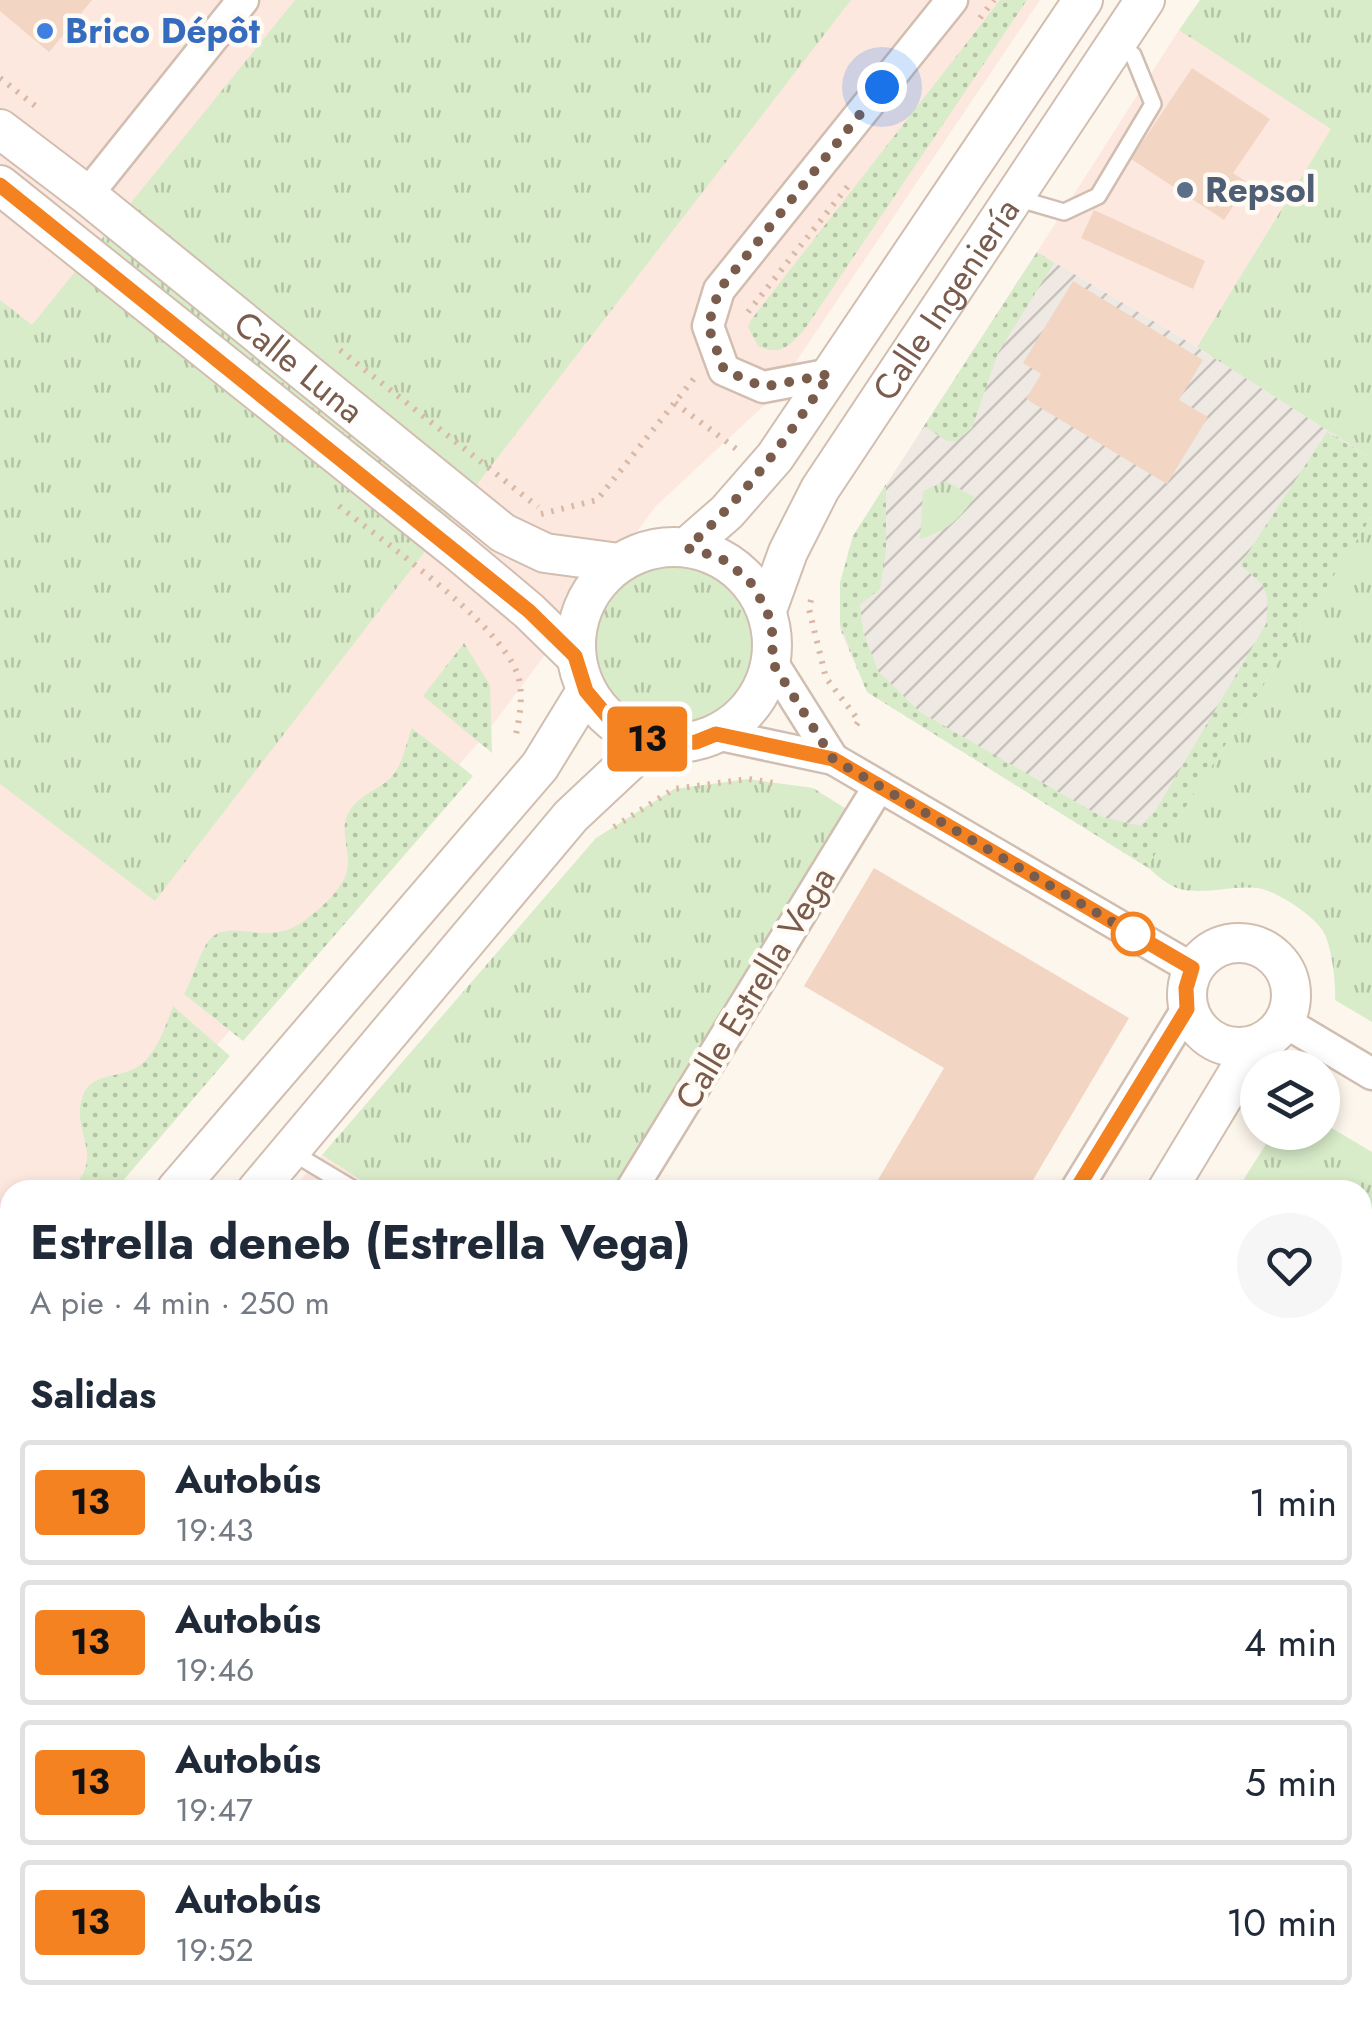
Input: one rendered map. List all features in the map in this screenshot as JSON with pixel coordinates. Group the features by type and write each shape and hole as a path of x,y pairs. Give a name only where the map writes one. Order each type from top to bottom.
{"street":[{"path":"87,195 242,0"},
{"path":"830,374 763,387 724,370 708,326 719,290 952,0"},
{"name":"Calle Ingeniería","path":"687,548 727,512 775,457 1082,0"},
{"name":"Calle Ingeniería","path":"767,610 788,552 820,489 1145,0"},
{"name":"Calle Luna","path":"0,129 87,195 502,533 545,553 619,563"},
{"name":"Calle Luna","path":"0,185 455,549 581,673"},
{"path":"185,1180 540,766 581,673 578,620 593,588 619,563 652,549 687,548 721,558 749,580 767,610 773,636 772,662 762,692 743,717 696,742 651,742 613,723 581,673"},
{"path":"772,662 833,759"},
{"path":"716,734 833,759 1192,968"},
{"path":"265,1180 571,816 651,742"},
{"name":"Calle Estrella Vega","path":"637,1180 878,786"},
{"path":"1231,943 1254,945 1275,956 1288,976 1292,999 1285,1022 1272,1036 1254,1046 1233,1048 1213,1042 1196,1028 1187,1009 1186,988 1192,968 1208,952 1231,943"},
{"path":"1082,1180 1187,1009"},
{"path":"1285,1022 1372,1074"},
{"path":"1173,1180 1254,1046"}],"lane":[{"path":"1012,197 1064,212 1098,196 1153,104 1133,56 1116,42"},
{"path":"290,1151 338,1180"}],"path":[{"path":"674,403 748,457"},
{"path":"812,590 810,609 826,678 859,721"},
{"path":"466,609 501,646 519,676 520,718 512,748"},
{"path":"612,828 674,790 748,779 797,786"}],"shaded area":[{"path":"0,0 1040,0 770,400 656,506 485,735 101,1180 0,1180"},
{"name":"Repsol","path":"1179,30 1332,128 1197,347 1037,252"},
{"path":"1037,252 1197,347 1372,459 1372,516 1147,867 867,692 840,629 840,583 853,536"},
{"path":"322,1155 361,1180 301,1180"}],"green space":[{"path":"295,0 851,0 155,901 0,784 0,300 32,325"},
{"path":"1000,0 1027,0 807,326 780,349 758,346 748,327 751,320"},
{"path":"1200,0 1372,0 1372,459 1197,347 1331,129 1179,30"},
{"path":"1037,252 1054,263 998,353 972,428 957,441 947,441 924,426"},
{"path":"1327,432 1372,459 1372,516 1147,867 867,692 840,624 840,583 853,536 886,484 886,551 880,589 860,605 863,631 878,671 920,712 1102,817 1141,826 1156,810 1266,624 1265,590 1240,565"},
{"path":"946,481 974,497 951,524 920,539 923,491"},
{"path":"1372,516 1372,1022 1335,1000 1333,965 1323,931 1294,905 1258,888 1180,889 1147,867"},
{"path":"674,567 705,573 731,590 748,616 754,647 748,678 731,704 705,721 674,727 643,721 617,704 600,678 594,647 600,616 617,590 643,573"},
{"path":"464,643 490,685 492,753 423,696"},
{"path":"412,728 473,776 243,1041 184,994 203,950 219,933 290,929 333,895 347,871 347,816 357,801 396,771"},
{"path":"748,779 813,788 859,817 637,1180 361,1180 322,1155 596,838 674,789"},
{"path":"173,1006 230,1056 124,1180 78,1180 86,1166 80,1109 87,1088 99,1079 144,1062 160,1040"},
{"path":"1340,1133 1372,1152 1372,1180 1243,1180 1262,1150 1340,1150"}],"building":[{"name":"Brico Dépôt","path":"0,0 92,0 49,52 0,11"},
{"path":"1192,68 1270,119 1233,173 1248,183 1224,220 1131,159"},
{"path":"1094,210 1205,261 1193,289 1081,238"},
{"path":"1073,281 1203,360 1179,400 1208,417 1167,484 1026,399 1041,374 1023,363"},
{"path":"874,868 1129,1018 1033,1180 878,1180 944,1068 804,986"}],"bus line":[{"name":"13","path":"0,185 529,611 575,656 586,691 613,723 651,742 696,742 716,734 833,759 1192,968 1186,988 1187,1009 1082,1180"}],"place":[{"name":"Brico Dépôt","path":"45,31"},
{"name":"Repsol","path":"1185,190"}],"route":[{"path":"882,87 719,290 708,326 724,370 763,387 830,374 775,457 727,512 687,548 721,558 749,580 767,610 773,636 772,662 833,759 1133,934"}]}
